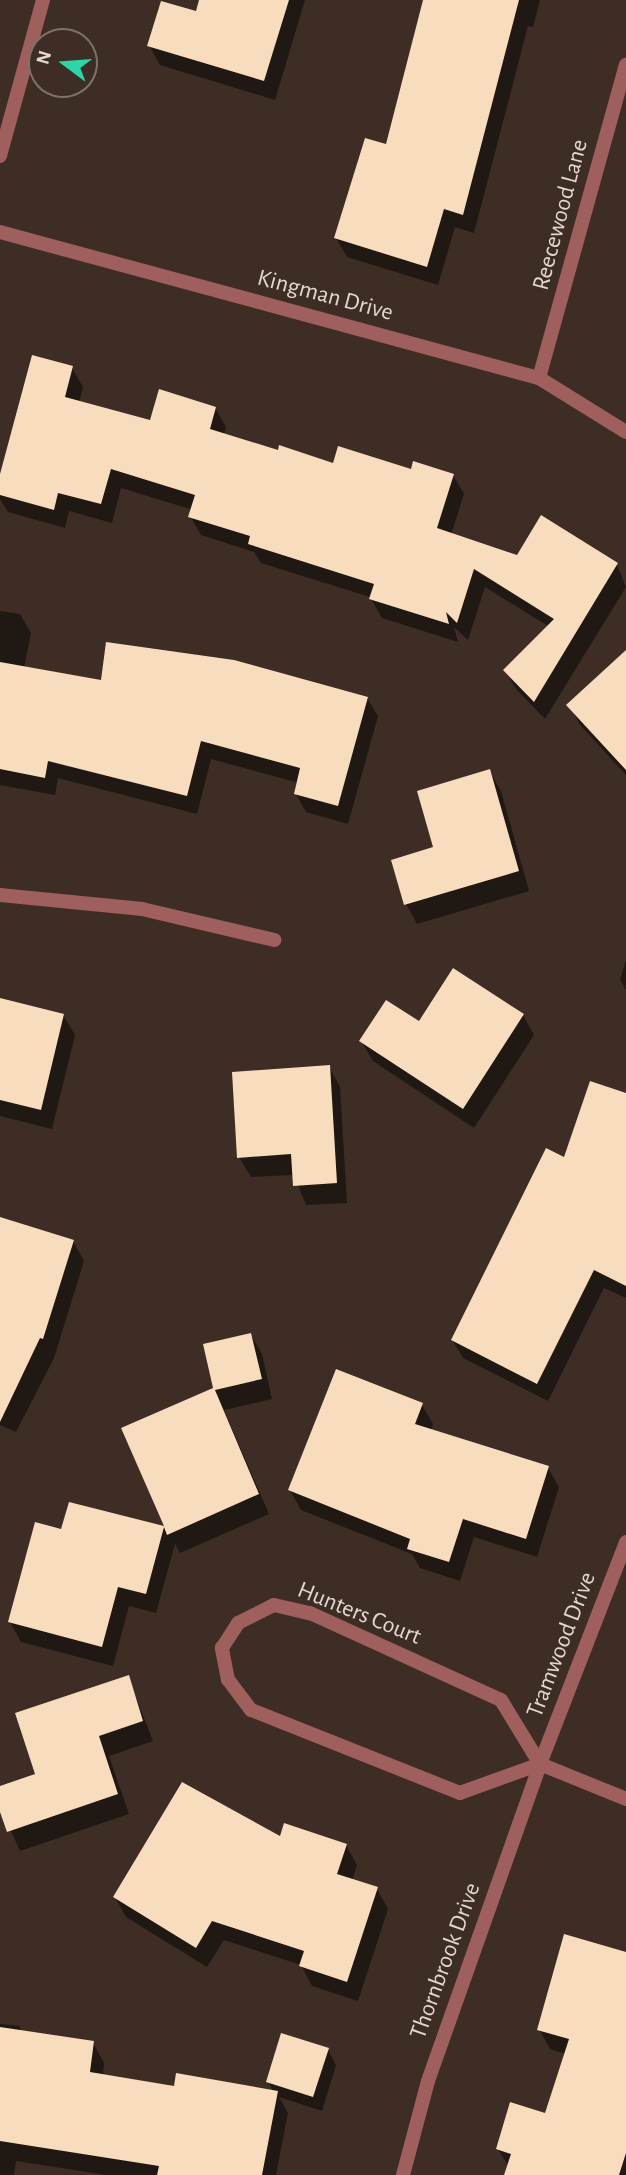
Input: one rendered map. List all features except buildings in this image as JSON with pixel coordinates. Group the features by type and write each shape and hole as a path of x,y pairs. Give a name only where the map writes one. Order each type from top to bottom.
{"street":[{"path":"0,156 43,0"},
{"name":"Reecewood Lane","path":"539,378 626,65"},
{"name":"Kingman Drive","path":"0,232 539,378 626,432"},
{"path":"0,895 142,909 274,940"},
{"name":"Tramwood Drive","path":"540,1764 626,1542"},
{"name":"Hunters Court","path":"274,1605 310,1613 501,1700 540,1764 460,1793 251,1710 229,1680 222,1648 238,1623 274,1605"},
{"path":"540,1764 626,1799"},
{"name":"Thornbrook Drive","path":"403,2175 428,2081 540,1764"}]}
